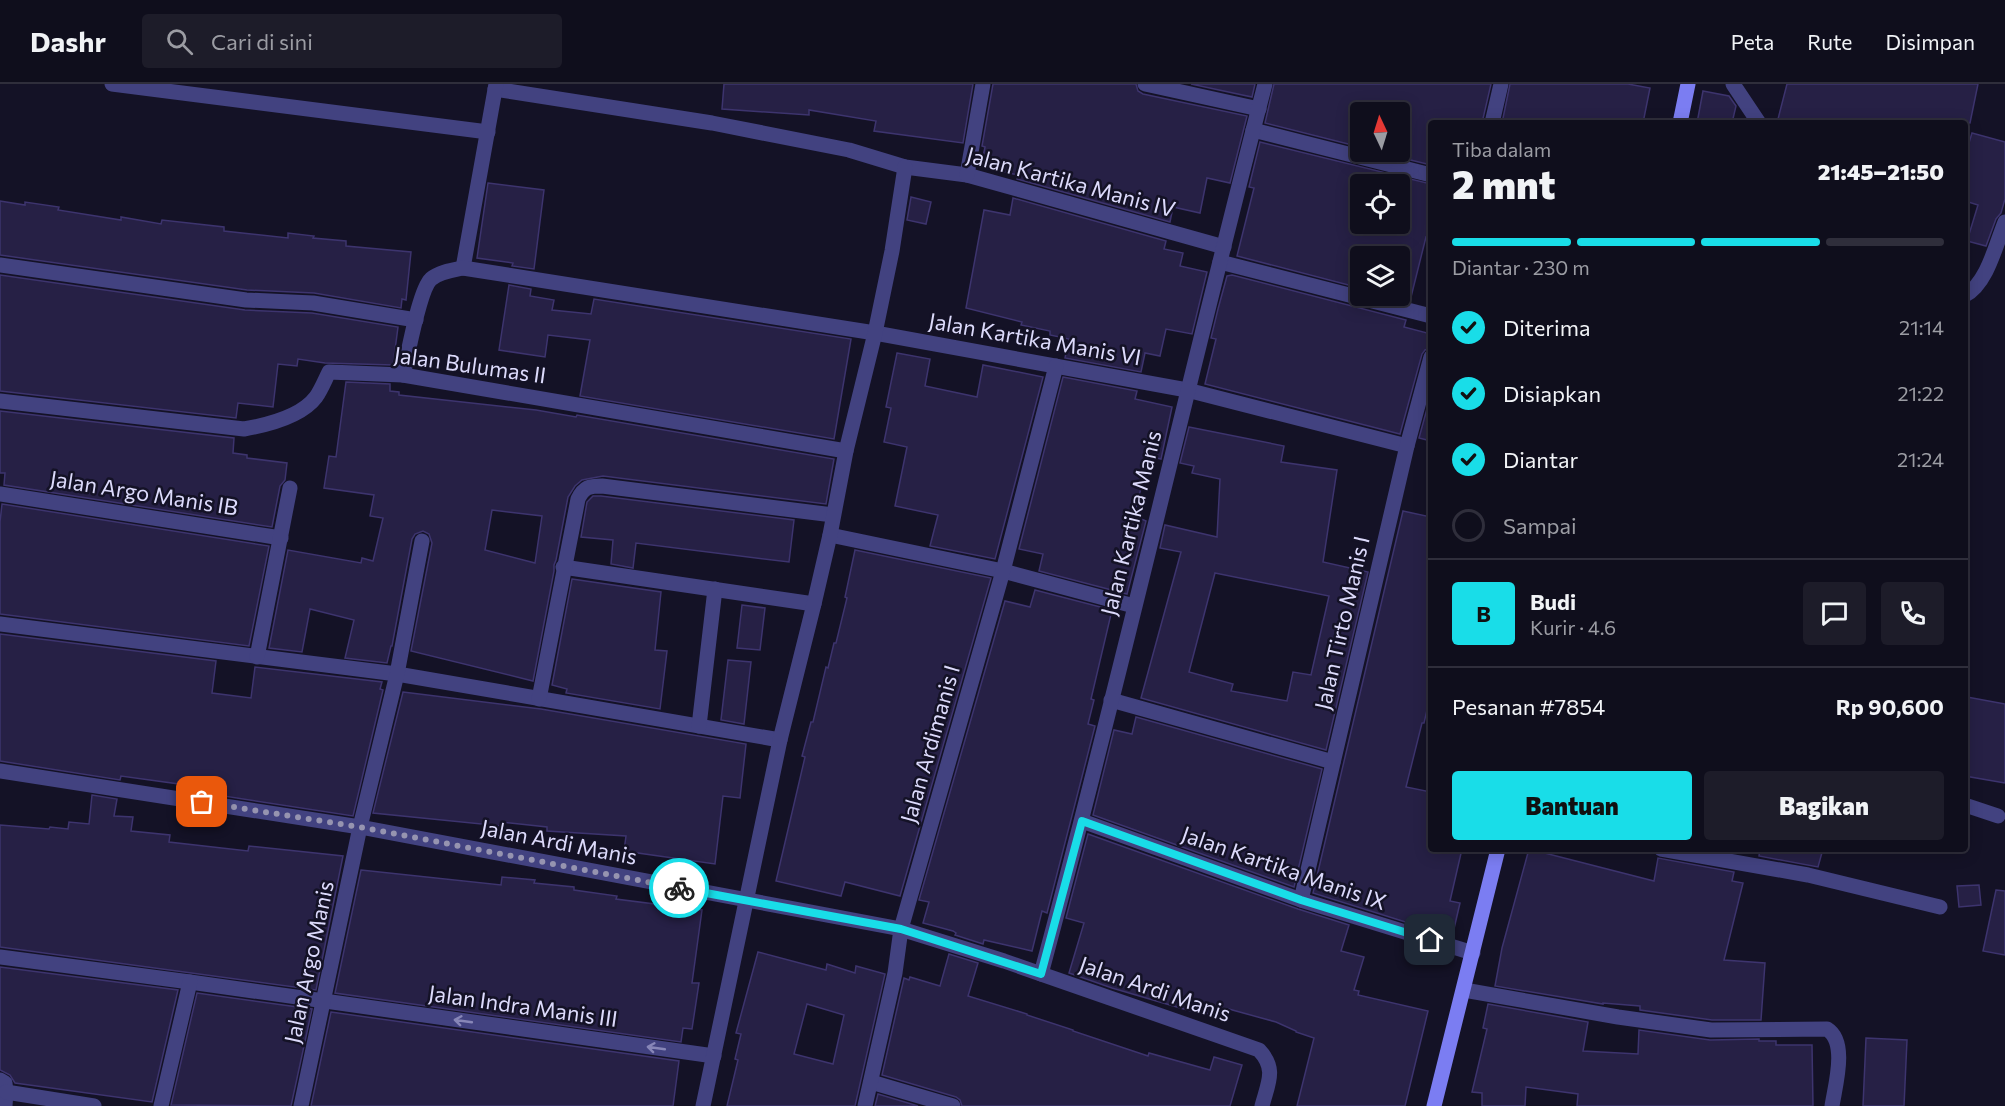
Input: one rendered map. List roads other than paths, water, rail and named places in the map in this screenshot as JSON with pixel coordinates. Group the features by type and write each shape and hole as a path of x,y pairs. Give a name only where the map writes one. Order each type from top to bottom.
{"main road":[{"path":"1681,120 1688,84"},
{"path":"1434,1106 1497,852"}],"street":[{"path":"112,84 488,132"},
{"path":"967,176 983,84"},
{"path":"1145,84 1259,109"},
{"name":"Jalan Kartika Manis","path":"1041,974 1082,821 1187,390 1265,84"},
{"path":"1493,120 1502,84"},
{"path":"1733,84 1757,120"},
{"path":"403,375 422,296 430,279 443,272 463,268 495,87"},
{"name":"Jalan Kartika Manis IV","path":"495,87 712,123 849,150 905,167 967,176 1224,247"},
{"path":"1253,130 1428,174"},
{"path":"703,1106 780,740 814,604 846,451 875,333 892,250 905,167"},
{"path":"1968,294 1982,280 2005,222"},
{"path":"1220,262 1428,315"},
{"path":"0,265 246,300 313,303 416,320"},
{"name":"Jalan Kartika Manis VI","path":"463,268 875,333 1187,390 1407,446"},
{"name":"Jalan Ardimanis I","path":"865,1106 895,973 901,929 1003,571 1056,366"},
{"name":"Jalan Tirto Manis I","path":"1301,900 1407,446 1428,368"},
{"name":"Jalan Bulumas II","path":"0,400 244,429 273,424 298,411 315,399 329,372 403,375 846,451"},
{"path":"539,699 578,499 581,491 588,486 833,515"},
{"path":"257,657 290,488"},
{"name":"Jalan Argo Manis IB","path":"0,494 281,538"},
{"path":"830,535 1003,571 1134,606"},
{"name":"Jalan Argo Manis","path":"301,1106 360,827 397,674 422,541"},
{"path":"563,567 814,604"},
{"path":"699,726 715,589"},
{"path":"0,624 397,674 780,740"},
{"path":"1111,700 1333,762"},
{"name":"Jalan Ardi Manis","path":"0,771 360,827 901,929 1252,1046 1268,1058 1271,1069 1262,1106"},
{"path":"1968,806 1998,816"},
{"name":"Jalan Kartika Manis IX","path":"1082,821 1301,900 1473,953"},
{"path":"1678,852 1808,875 1940,907"},
{"name":"Jalan Indra Manis III","path":"0,957 714,1056"},
{"path":"161,1106 190,982"},
{"path":"1464,990 1711,1030 1827,1029 1839,1046 1832,1106"},
{"path":"871,1082 953,1106"},
{"path":"4,1093 94,1106"}]}
